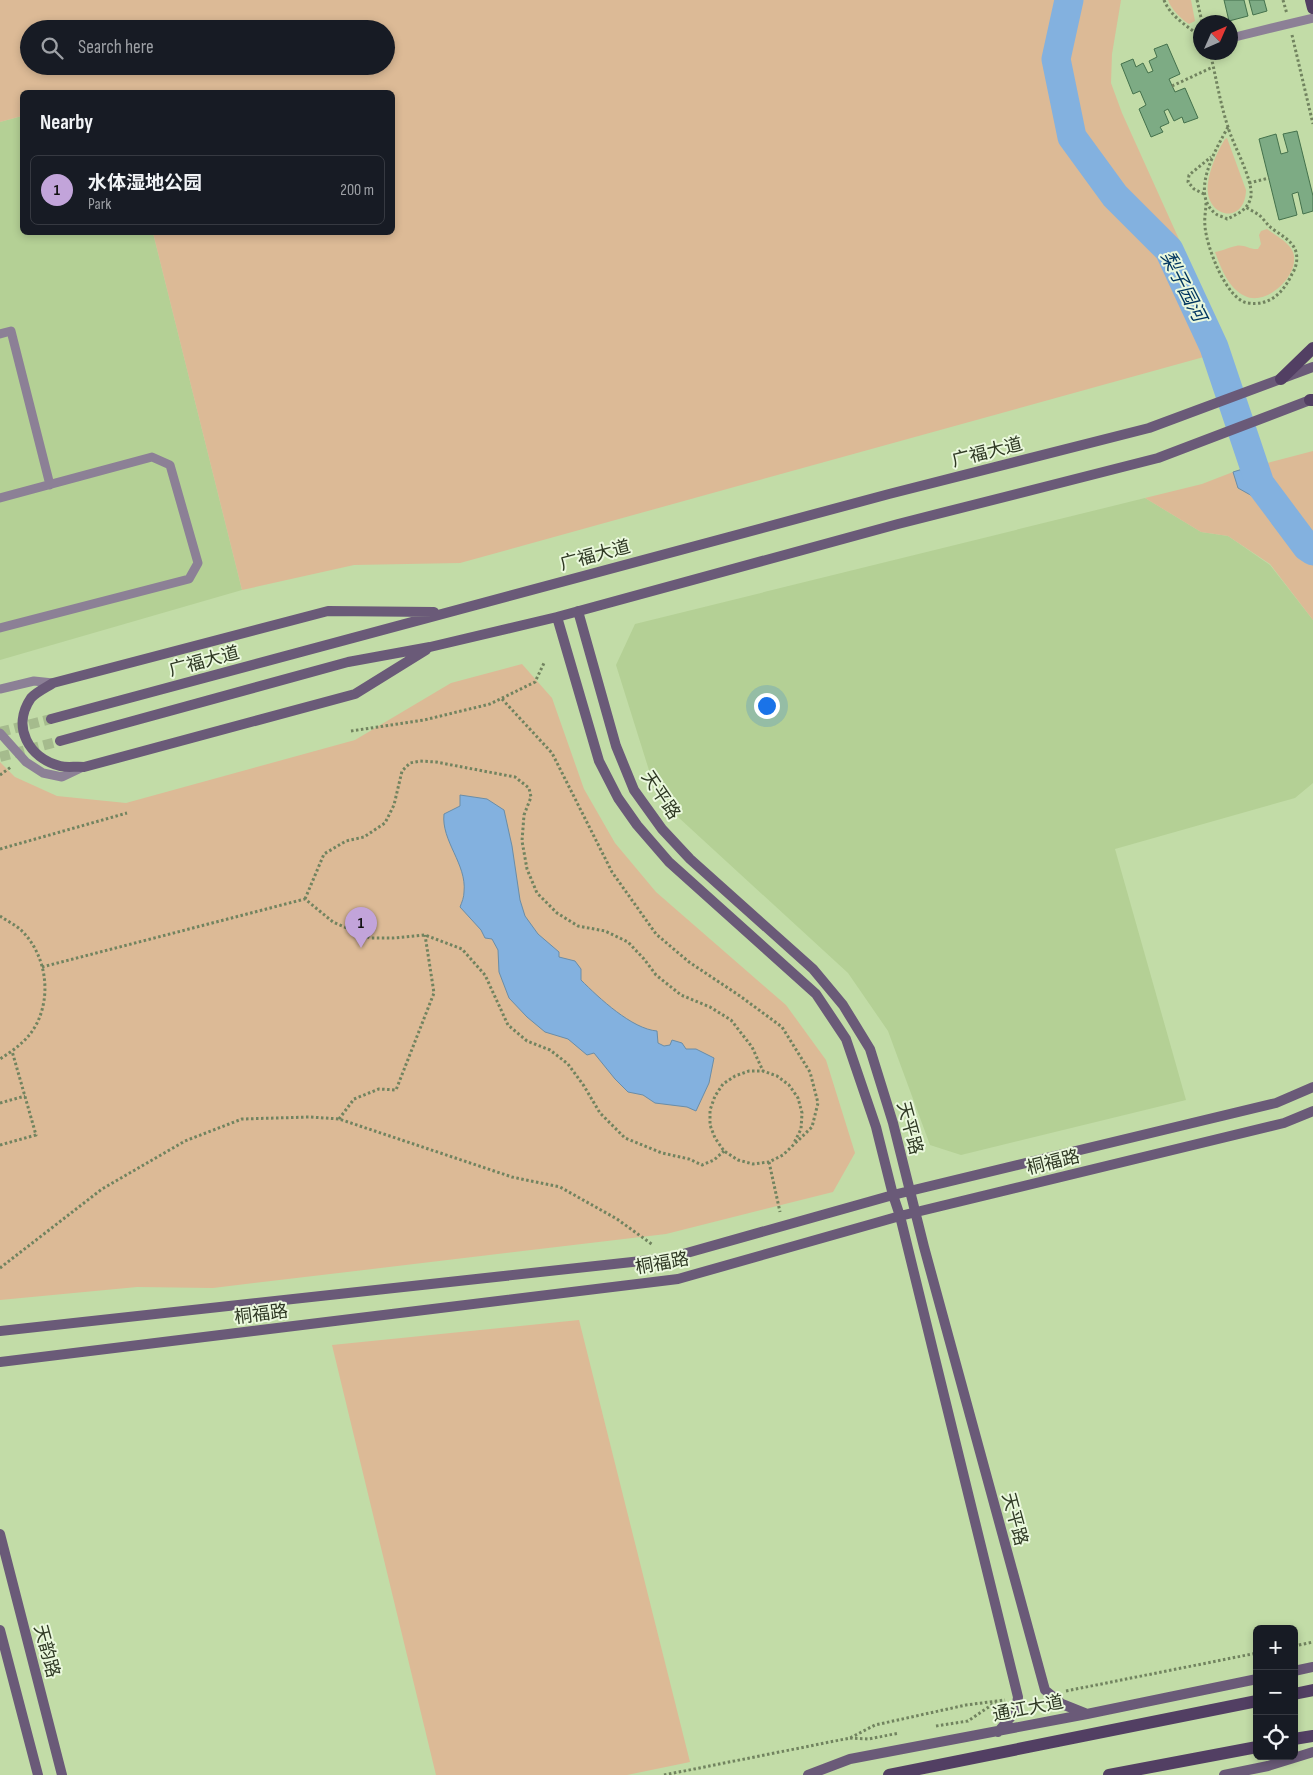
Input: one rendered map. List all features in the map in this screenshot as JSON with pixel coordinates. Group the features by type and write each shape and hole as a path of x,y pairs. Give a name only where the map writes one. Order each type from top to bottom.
{"main road":[{"path":"1311,0 1313,8"},
{"path":"1281,379 1313,348"},
{"path":"1298,1693 1313,1690"},
{"path":"889,1775 1253,1702"},
{"path":"1298,1738 1313,1736"},
{"path":"1109,1775 1253,1748"}],"street":[{"path":"1281,379 1313,366"},
{"name":"广福大道","path":"51,719 889,494 1149,428 1281,379"},
{"path":"60,741 348,662 430,647 557,617 898,524 1158,458 1312,400"},
{"path":"430,647 355,694 84,766 61,766 39,757 24,737 23,714 32,697 54,683 328,611 445,612"},
{"name":"天平路","path":"578,611 616,746 634,790 662,829 690,859 813,970 843,1005 870,1049 893,1123 915,1212 1044,1690"},
{"name":"天平路","path":"557,617 599,761 618,798 637,825 670,862 816,994 846,1039 876,1127 900,1216 1018,1697"},
{"name":"桐福路","path":"0,1331 669,1258 893,1195 1276,1103 1313,1087"},
{"name":"桐福路","path":"0,1362 678,1279 915,1212 1284,1123 1313,1111"},
{"name":"天韵路","path":"0,1534 62,1775"},
{"path":"0,1630 38,1775"},
{"path":"1298,1670 1313,1667"},
{"name":"通江大道","path":"808,1775 850,1759 998,1732 1253,1680"},
{"path":"1044,1690 1062,1704 1087,1714"},
{"path":"998,1732 1016,1711 1018,1697"},
{"path":"1224,1775 1268,1766 1313,1752"}],"lane":[{"path":"1238,36 1313,18"},
{"path":"0,334 11,331 50,485"},
{"path":"0,498 152,457 170,465 198,562 189,579 0,628"},
{"path":"0,689 34,681 54,683"},
{"path":"0,732 26,762 43,773 62,777 84,766"}],"path":[{"path":"1164,0 1166,7 1193,31"},
{"path":"1196,0 1200,15"},
{"path":"1283,0 1313,124"},
{"path":"1206,202 1216,215 1227,219 1241,212 1249,204 1251,195 1249,183 1228,127 1212,60"},
{"path":"1172,86 1213,67"},
{"path":"1228,127 1213,155 1203,188 1206,202 1205,226 1214,261 1221,277 1245,303 1261,303 1276,297 1285,288 1297,260 1296,250 1269,226 1260,215 1246,207"},
{"path":"1204,194 1194,189 1188,182 1189,175 1205,164 1213,155"},
{"path":"1249,183 1269,178"},
{"path":"351,731 424,720 490,704 536,682 544,663"},
{"path":"502,699 552,753 612,872 656,934 689,962 782,1027 810,1072 818,1103 812,1128 783,1155 769,1162 753,1164 738,1160 724,1151 715,1138 710,1124 710,1110 714,1096 723,1084 735,1076 749,1071 763,1071 777,1076 789,1085 798,1098 802,1113 801,1129 794,1143"},
{"path":"306,899 324,854 346,841 364,837 385,823 394,805 402,771 410,764 420,761 436,762 515,777 529,788 531,797 524,815 522,841 527,870 537,893 557,913 578,926 605,931 628,942 656,975 681,995 710,1007 731,1020 752,1047 763,1071"},
{"path":"0,775 11,767"},
{"path":"0,849 126,813"},
{"path":"306,899 333,922 370,938 425,935 462,949 485,975 508,1025 527,1041 550,1050 568,1064 600,1113 625,1138 662,1153 689,1159 702,1165 714,1160 724,1151"},
{"path":"42,967 306,899"},
{"path":"0,916 22,931 37,951 45,976 45,1001 36,1025 21,1045 0,1059"},
{"path":"339,1119 354,1099 379,1089 396,1090 434,993 425,935"},
{"path":"0,1145 36,1135 12,1051"},
{"path":"0,1103 25,1096"},
{"path":"0,1268 102,1189 185,1141 242,1119 310,1117 339,1119 512,1176 560,1187 617,1219 653,1245"},
{"path":"769,1162 780,1212"},
{"path":"1298,1645 1313,1642"},
{"path":"1044,1690 1057,1686 1066,1691 1253,1654"},
{"path":"850,1738 875,1725 966,1705 997,1702 1018,1697"},
{"path":"936,1726 968,1720 997,1702"},
{"path":"664,1775 850,1738 869,1738 899,1733"}],"shaded area":[{"path":"0,0 1121,0 1112,54 1111,83 1122,113 1229,350 460,563 354,565 242,590 153,235 395,235 395,90 20,90 20,117 0,122"},
{"path":"1168,0 1191,0 1193,22 1189,24 1186,22"},
{"path":"20,117 20,235 153,235 242,590 0,660 0,122"},
{"path":"1227,138 1246,190 1244,202 1239,209 1232,213 1218,210 1212,204 1208,195 1208,183 1212,166 1219,149"},
{"path":"1267,229 1291,248 1294,261 1292,270 1272,293 1254,298 1245,296 1230,283 1215,252 1239,246 1258,249 1261,244 1259,235 1261,231"},
{"path":"1313,451 1313,620 1270,564 1228,536 1201,532 1145,498 1202,484 1233,472"},
{"path":"1145,498 1201,532 1228,536 1270,565 1313,620 1313,783 1295,798 1115,849 1186,1100 961,1155 930,1145 888,1031 848,973 678,817 653,783 616,665 635,624"},
{"path":"522,664 552,698 584,789 615,843 656,892 786,1005 826,1060 855,1153 833,1192 666,1234 213,1288 137,1287 0,1300 0,762 15,777 57,796 126,803 355,740 451,683"},
{"path":"579,1320 690,1762 627,1775 436,1775 332,1345"}],"water":[{"path":"1262,463 1263,470 1267,472 1267,481 1275,488 1291,516 1313,539 1313,563 1292,546 1275,527 1254,497 1238,488 1233,472"},
{"path":"460,795 487,799 504,810 512,846 520,900 525,916 538,934 559,952 559,957 575,961 581,969 581,980 616,1012 637,1025 657,1031 658,1043 664,1046 670,1045 672,1040 682,1043 686,1049 696,1049 714,1058 709,1083 696,1111 687,1107 655,1103 643,1095 628,1092 594,1053 587,1055 568,1039 545,1032 509,998 499,972 498,950 492,939 485,938 481,930 460,907 464,896 464,882 462,872 446,834 444,814 460,806"}],"building":[{"path":"1224,0 1244,0 1248,16 1238,19 1238,15 1228,15"},
{"path":"1249,0 1264,0 1267,11 1253,15"},
{"path":"1167,44 1180,74 1169,79 1175,92 1185,88 1198,118 1184,123 1182,117 1174,121 1168,109 1164,111 1169,123 1160,127 1163,132 1151,137 1139,109 1146,105 1140,91 1133,94 1121,64 1133,59 1136,67 1143,63 1148,73 1153,71 1149,61 1157,57 1154,49"},
{"path":"1297,131 1313,196 1313,211 1303,214 1298,192 1292,194 1297,215 1279,220 1259,139 1276,134 1281,154 1288,152 1283,134"}],"waterway":[{"name":"梨子园河","path":"1069,0 1056,59 1072,137 1115,196 1169,250 1214,347 1260,484 1307,547 1313,551"}],"tunnel":[{"path":"0,732 51,719"},
{"path":"0,757 60,741"}],"place":[{"name":"水体湿地公园","path":"361,948"}]}
